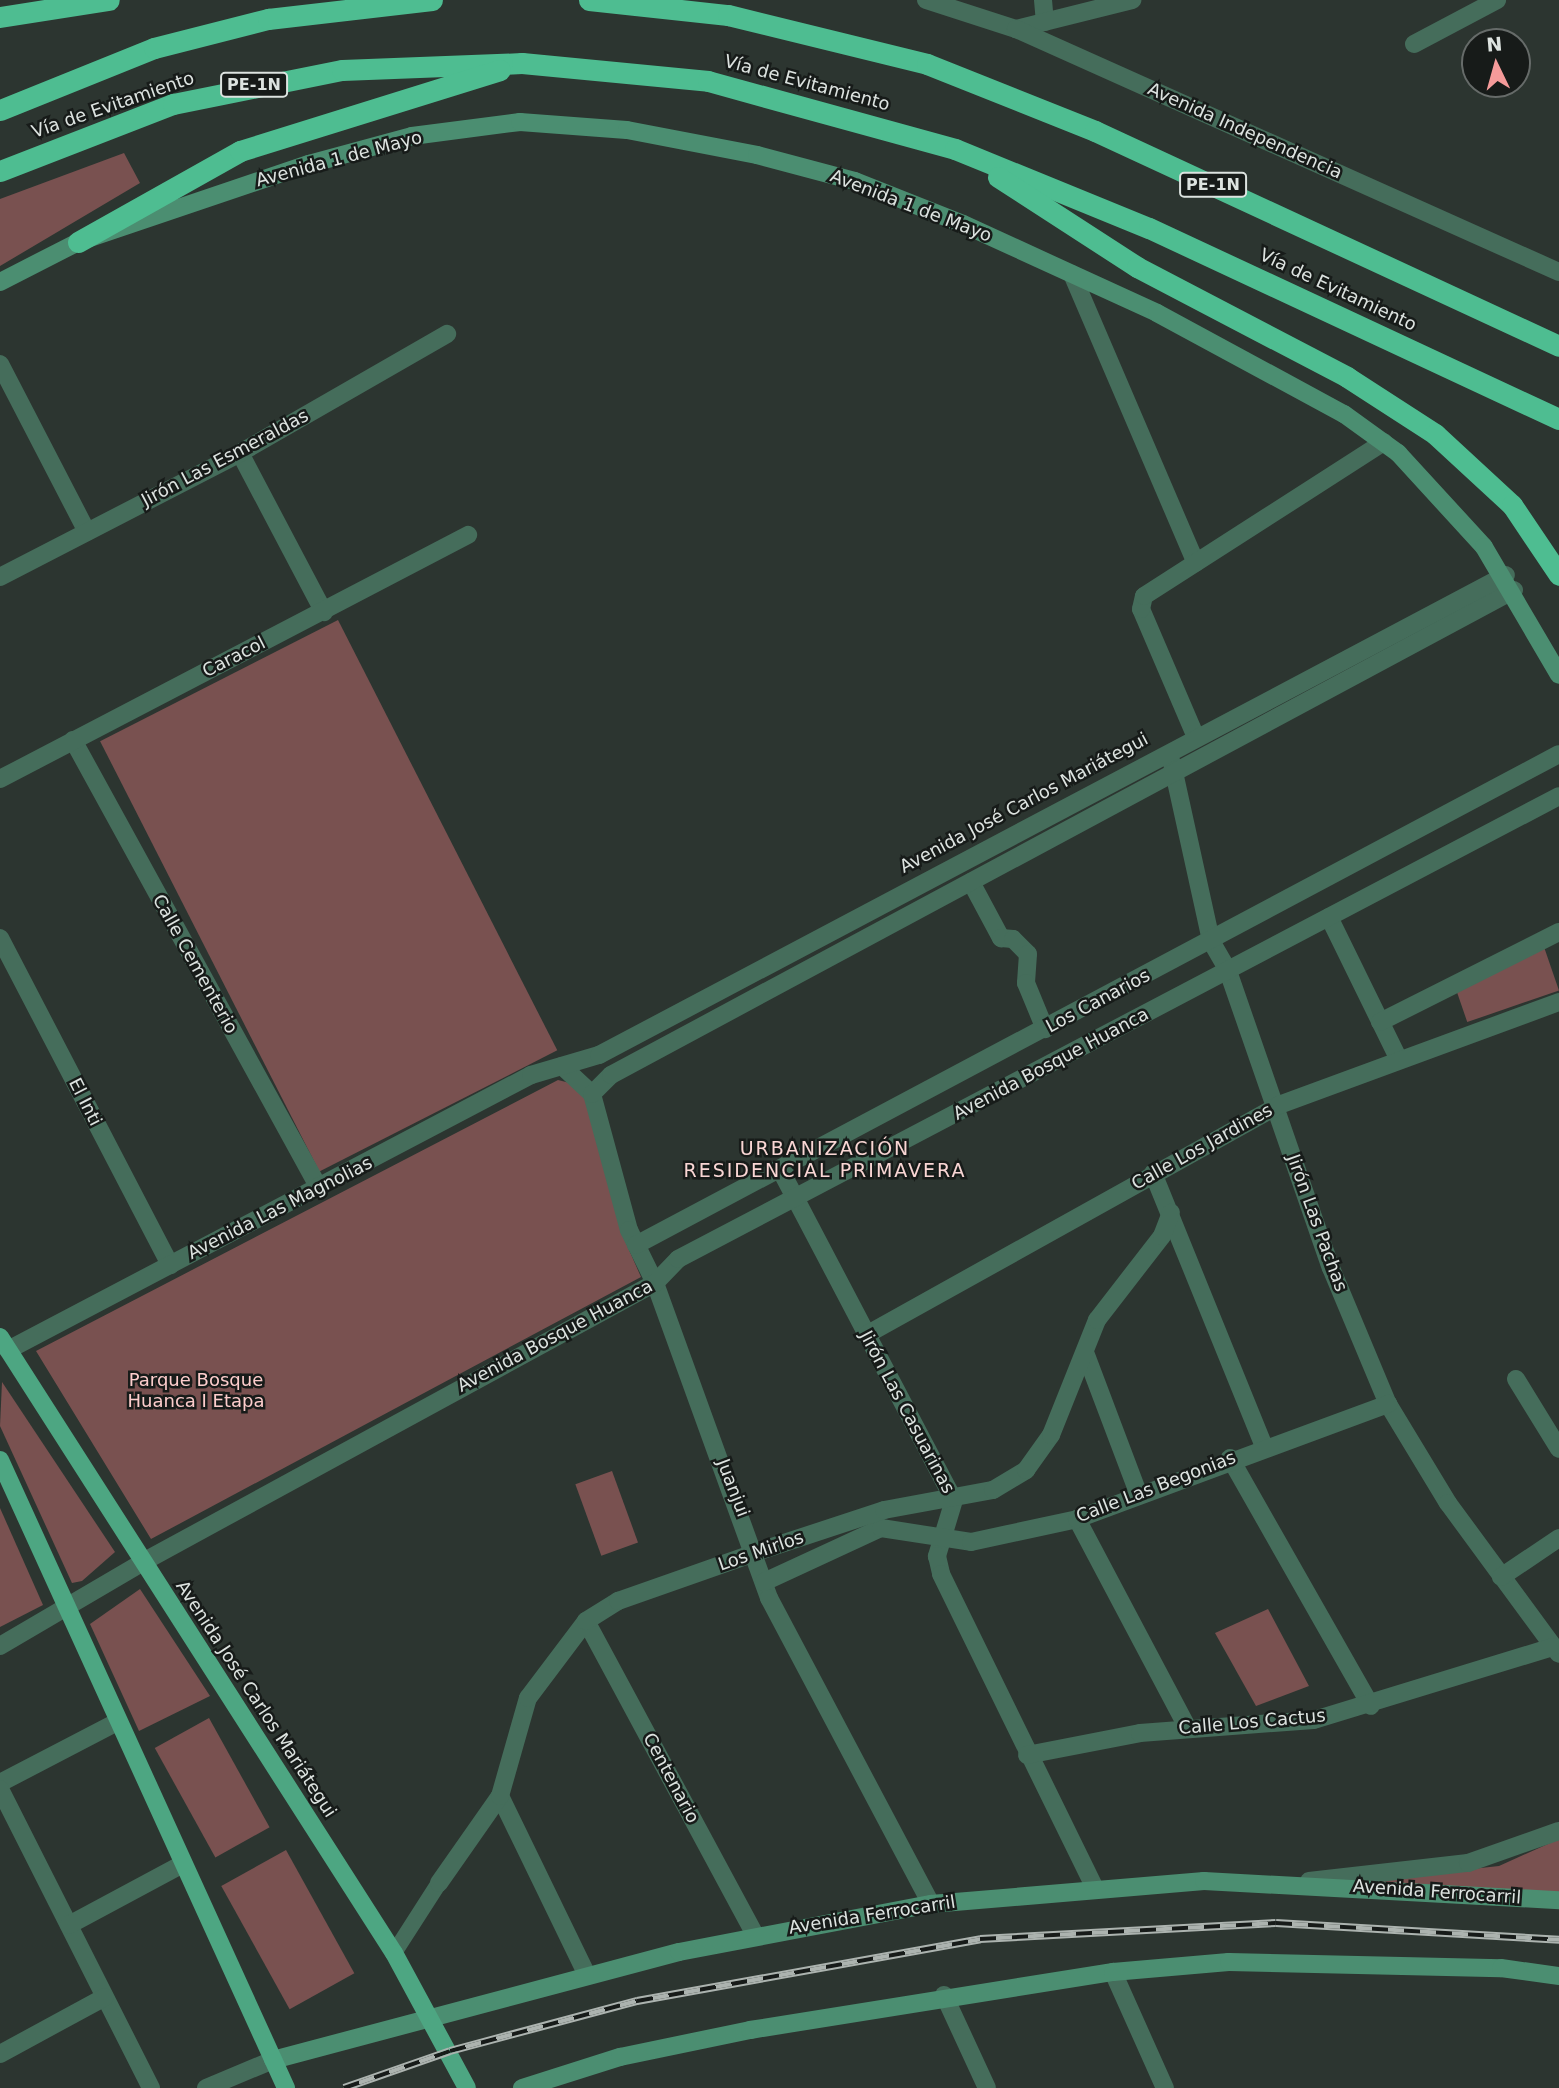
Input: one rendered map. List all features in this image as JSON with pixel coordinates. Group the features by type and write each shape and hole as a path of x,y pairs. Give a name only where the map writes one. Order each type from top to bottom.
{"highway":[{"path":"0,16 108,0"},
{"name":"Vía de Evitamiento","path":"0,110 154,48 255,23 432,0"},
{"name":"PE-1N","path":"589,0 727,15 939,68 1095,131 1559,346"},
{"path":"78,242 240,151 522,63"},
{"name":"Vía de Evitamiento","path":"0,171 173,104 282,79 394,65 522,63 708,81 955,149 1149,228 1559,419"},
{"path":"955,149 1137,267 1347,377 1435,434 1512,506 1559,575"}],"main road":[{"name":"Avenida 1 de Mayo","path":"0,282 78,242 309,164 412,136 520,122 628,130 855,181 1072,274 1254,363 1384,442 1441,496 1510,583 1559,675"},
{"name":"Avenida José Carlos Mariátegui","path":"3,1347 394,1952 467,2088"},
{"path":"0,1460 117,1722 286,2088"},
{"name":"Avenida Ferrocarril","path":"273,2060 432,2021 587,1975 755,1935 931,1904 1094,1886 1291,1883 1559,1900"},
{"path":"523,2088 620,2057 944,1995 1113,1972 1228,1962 1501,1968 1559,1976"}],"street":[{"path":"0,16 19,0"},
{"name":"Avenida Independencia","path":"926,0 1016,29 1559,272"},
{"path":"1043,0 1045,22"},
{"path":"1016,29 1132,0"},
{"path":"1414,44 1497,0"},
{"path":"1072,274 1196,563"},
{"name":"Jirón Las Esmeraldas","path":"0,577 240,453 447,334"},
{"path":"0,364 87,532"},
{"path":"1195,736 1141,601 1384,442"},
{"path":"240,453 324,611"},
{"name":"Caracol","path":"0,779 468,535"},
{"path":"562,1066 592,1094 611,1075 1175,772 1510,583"},
{"name":"Avenida José Carlos Mariátegui","path":"562,1066 599,1055 1167,750 1510,583"},
{"name":"Calle Cementerio","path":"73,740 319,1188"},
{"name":"Jirón Las Pachas","path":"1167,750 1175,772 1212,941 1228,971 1279,1105 1331,1268 1388,1404 1501,1577 1556,1650"},
{"name":"Los Canarios","path":"636,1245 1212,941 1559,754"},
{"name":"Avenida Bosque Huanca","path":"0,1646 66,1610 143,1562 655,1283 678,1259 1559,796"},
{"path":"971,882 1001,938 1013,939 1027,954 1026,983 1045,1029"},
{"path":"1329,917 1398,1058"},
{"path":"1380,1022 1559,932"},
{"name":"El Inti","path":"0,938 170,1265"},
{"name":"Calle Los Jardines","path":"866,1335 1279,1105 1398,1058 1559,1002"},
{"path":"1011,1047 1025,1077"},
{"name":"Avenida Las Magnolias","path":"3,1347 170,1265 531,1075 562,1066"},
{"name":"Juanjui","path":"592,1094 636,1245 655,1283 757,1552 764,1582 931,1904"},
{"name":"Jirón Las Casuarinas","path":"780,1169 954,1500 942,1540 941,1574 1027,1755 1094,1886"},
{"path":"1153,1173 1264,1446"},
{"name":"Los Mirlos","path":"394,1952 499,1796 528,1698 586,1621 618,1601 757,1552 884,1510 954,1500 993,1490 1026,1470 1051,1435 1086,1355 1097,1320 1162,1236 1171,1213"},
{"path":"1086,1355 1139,1495"},
{"path":"1516,1378 1559,1449"},
{"name":"Calle Las Begonias","path":"764,1582 881,1528 942,1540 971,1542 1077,1519 1230,1458 1388,1404"},
{"path":"1230,1458 1371,1706"},
{"path":"1077,1519 1186,1727"},
{"path":"1501,1577 1559,1538"},
{"name":"Centenario","path":"586,1621 755,1935"},
{"name":"Calle Los Cactus","path":"1027,1755 1186,1727 1314,1720 1371,1706 1556,1650"},
{"path":"0,1783 117,1722"},
{"path":"0,1789 151,2088"},
{"path":"499,1796 587,1975"},
{"path":"1291,1883 1468,1863 1559,1831"},
{"path":"69,1925 183,1864"},
{"path":"1113,1972 1165,2088"},
{"path":"944,1995 987,2088"},
{"path":"0,2054 105,1997"},
{"name":"Avenida Ferrocarril","path":"206,2088 273,2060"}],"green space":[{"path":"124,153 140,183 0,266 0,199"},
{"path":"338,620 557,1050 319,1172 100,741"},
{"path":"1544,947 1559,990 1467,1022 1452,979"},
{"name":"Parque Bosque Huanca I Etapa","path":"558,1080 574,1084 585,1096 622,1234 641,1277 151,1539 36,1351"},
{"path":"2,1382 115,1552 82,1581 72,1583 0,1426"},
{"path":"612,1471 638,1542 601,1556 575,1484"},
{"path":"0,1508 43,1605 0,1627"},
{"path":"140,1589 210,1696 139,1731 90,1624"},
{"path":"1268,1609 1309,1686 1256,1706 1215,1633"},
{"path":"209,1718 270,1827 215,1857 155,1748"},
{"path":"1559,1839 1559,1894 1363,1881 1499,1866"},
{"path":"286,1850 354,1973 290,2009 221,1886"}],"railway":[{"path":"344,2088 450,2051 637,2001 980,1939 1276,1923 1559,1940"}],"district":[{"name":"URBANIZACIÓN RESIDENCIAL PRIMAVERA","path":"825,1160"}]}
